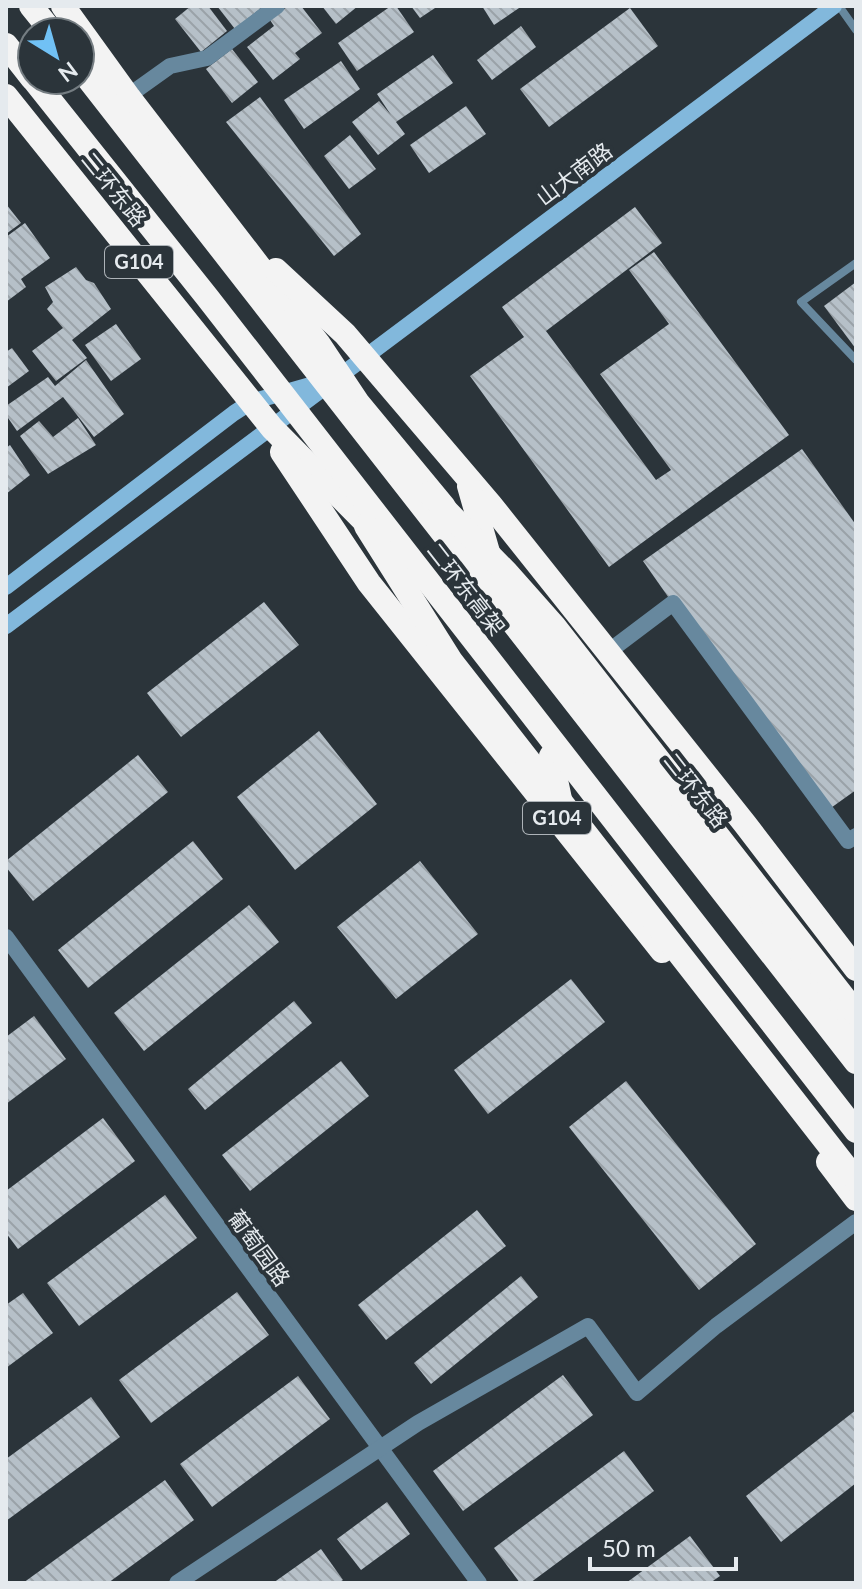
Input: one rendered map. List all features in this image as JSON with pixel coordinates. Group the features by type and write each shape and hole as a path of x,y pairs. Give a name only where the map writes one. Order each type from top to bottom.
{"highway":[{"name":"二环东路","path":"63,6 128,96 318,343 339,386 358,403 447,511 856,1037"},
{"name":"二环东高架","path":"96,88 339,386 856,1062"},
{"name":"二环东路","path":"6,96 272,428 382,539 856,1147"},
{"name":"二环东高架","path":"47,96 207,297 856,1131"},
{"name":"二环东路","path":"232,230 335,323 366,357 524,547 745,824 856,969"},
{"path":"339,386 554,626 856,1013"},
{"path":"299,419 451,661 856,1180"},
{"name":"二环东路","path":"272,428 284,457 369,583 786,1106 856,1199"},
{"name":"二环东路","path":"466,476 495,576"},
{"name":"二环东路","path":"447,511 524,547"},
{"name":"二环东路","path":"369,583 446,621"},
{"name":"二环东路","path":"551,756 566,830"}],"main road":[{"name":"山大南路","path":"6,626 272,428 339,386 366,357 836,6"},
{"name":"山大南路","path":"6,587 251,402 339,386"}],"street":[{"path":"128,96 170,66 207,58 277,6"},
{"path":"608,652 673,603 848,841 856,836"},
{"name":"葡萄园路","path":"6,937 479,1583"},
{"path":"177,1583 418,1423 588,1326 637,1393 716,1326 856,1222"}],"lane":[{"path":"836,6 856,30"},
{"path":"856,263 801,302 856,360"}],"building":[{"path":"191,6 208,6 227,31 201,52 175,19"},
{"path":"217,6 260,6 261,8 235,29"},
{"path":"288,6 301,6 322,33 295,53 300,59 273,80 247,47 274,26 270,20"},
{"path":"322,6 358,6 336,24"},
{"path":"391,6 396,6 414,32 357,71 338,43"},
{"path":"411,6 438,6 420,18"},
{"path":"482,6 522,6 494,25"},
{"path":"630,8 658,46 549,127 520,89"},
{"path":"521,26 536,47 492,80 477,60"},
{"path":"232,49 258,82 232,103 206,69"},
{"path":"433,55 453,83 396,122 405,134 378,155 352,122 379,101 391,115 377,94"},
{"path":"341,61 360,89 304,129 284,100"},
{"path":"260,97 361,234 334,256 226,122"},
{"path":"466,106 486,134 429,173 410,145"},
{"path":"350,135 376,169 349,189 324,156"},
{"path":"6,204 21,223 6,234"},
{"path":"635,207 662,243 546,331 656,480 671,470 600,374 669,324 629,270 654,252 789,435 609,567 470,376 524,337 502,307"},
{"path":"25,223 50,258 21,279 26,287 6,302 6,237"},
{"path":"76,267 86,280 94,283 111,309 72,340 87,358 56,381 32,351 63,328 47,309 53,302 45,287"},
{"path":"856,282 856,349 824,306"},
{"path":"116,324 141,359 111,381 85,345"},
{"path":"12,348 29,371 6,388 6,352"},
{"path":"86,360 124,414 94,437 63,397 17,431 6,415 6,406 48,377 55,386"},
{"path":"78,418 96,445 48,474 20,436 39,421 53,437"},
{"path":"10,445 30,475 6,494 6,448"},
{"path":"802,449 856,525 856,790 821,815 643,561"},
{"path":"264,602 299,645 181,737 147,693"},
{"path":"319,731 377,804 295,870 237,797"},
{"path":"138,755 168,792 33,901 6,867 6,861"},
{"path":"193,841 223,879 88,988 58,950"},
{"path":"420,861 478,934 396,999 337,927"},
{"path":"249,905 279,942 144,1051 114,1013"},
{"path":"571,979 605,1022 488,1114 454,1070"},
{"path":"294,1001 312,1023 205,1110 188,1089"},
{"path":"34,1016 66,1059 6,1104 6,1037"},
{"path":"341,1061 369,1096 250,1191 222,1155"},
{"path":"626,1081 756,1244 699,1290 569,1127"},
{"path":"103,1118 135,1161 18,1249 6,1233 6,1191"},
{"path":"165,1195 197,1238 79,1326 47,1283"},
{"path":"477,1210 506,1246 386,1340 358,1305"},
{"path":"521,1276 538,1297 431,1384 414,1363"},
{"path":"237,1292 269,1335 151,1423 119,1380"},
{"path":"23,1293 53,1333 6,1368 6,1305"},
{"path":"563,1375 593,1415 463,1511 433,1471"},
{"path":"298,1376 330,1419 212,1507 180,1464"},
{"path":"91,1397 120,1437 6,1521 6,1459"},
{"path":"856,1410 856,1483 781,1542 746,1496"},
{"path":"624,1451 654,1491 530,1583 520,1583 494,1548"},
{"path":"165,1480 194,1520 108,1583 23,1583"},
{"path":"387,1502 410,1534 361,1570 337,1539"},
{"path":"690,1536 720,1576 710,1583 626,1583"},
{"path":"321,1549 343,1580 338,1583 273,1583"}]}
